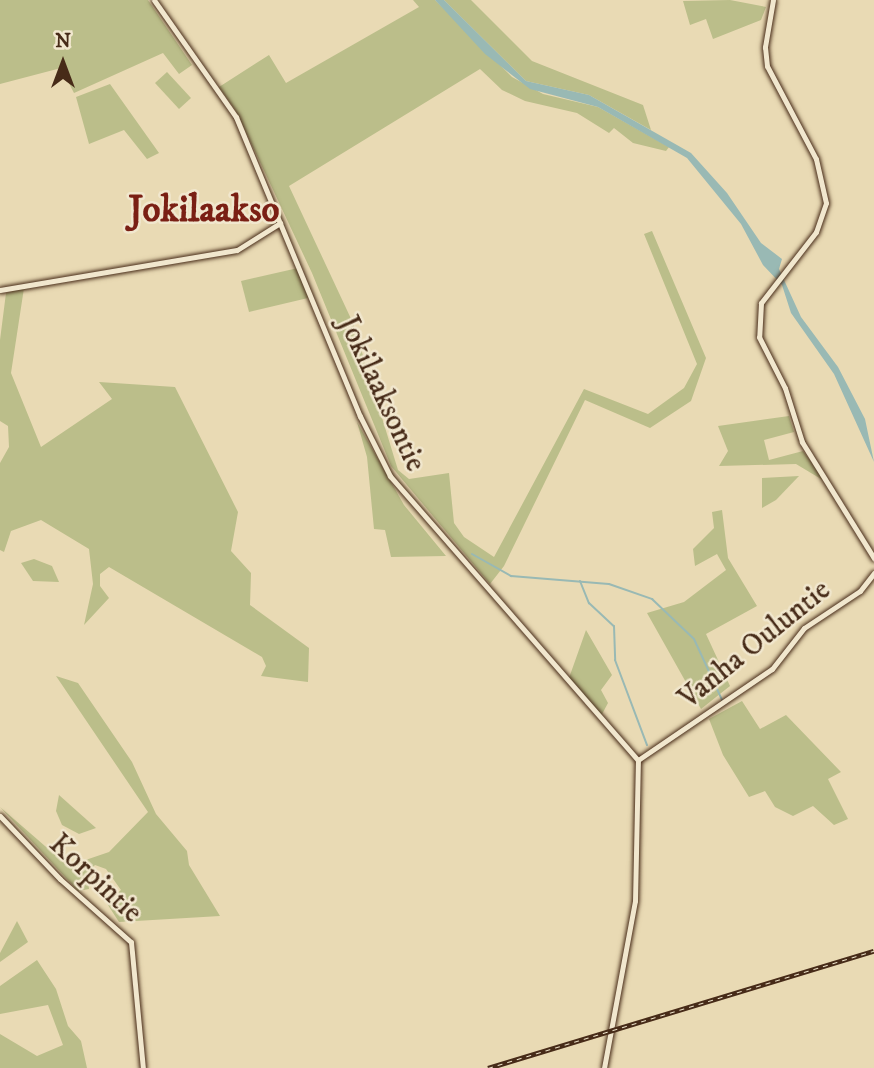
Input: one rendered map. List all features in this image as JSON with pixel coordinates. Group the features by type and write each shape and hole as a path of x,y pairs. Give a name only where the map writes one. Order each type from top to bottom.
{"street":[{"name":"Jokilaaksontie","path":"154,0 236,117 374,448 395,483 638,760"},
{"path":"774,0 765,47 767,66 816,159 827,203 816,232 773,286 759,310 759,337 791,403 802,442 874,558"},
{"path":"0,290 229,252 280,223"},
{"name":"Vanha Ouluntie","path":"638,760 772,669 804,628 860,591 874,573"},
{"path":"604,1068 635,901 638,760"},
{"name":"Korpintie","path":"0,816 60,879 131,942 143,1068"}],"green space":[{"path":"0,0 148,0 192,65 179,74 163,53 74,93 61,68 0,84"},
{"path":"413,0 435,0 512,77 543,94 598,107 669,147 666,151 633,143 614,128 609,133 577,113 525,101 502,90 480,69 289,186 353,323 398,470 409,479 449,473 454,523 464,537 494,557 584,389 648,414 684,388 697,364 644,234 652,231 706,358 691,401 650,428 585,400 504,566 490,584 391,466 312,273 236,111 219,87 269,55 286,83 419,7"},
{"path":"444,0 471,0 532,61 643,105 651,130 589,95 526,81"},
{"path":"730,0 766,7 761,20 713,39 706,19 690,25 683,1"},
{"path":"167,72 191,98 179,109 155,83"},
{"path":"110,84 159,153 147,159 124,130 89,144 76,97"},
{"path":"298,268 308,298 249,312 241,281"},
{"path":"24,288 11,373 41,447 112,399 99,382 175,387 238,512 231,551 251,573 250,605 309,648 308,682 261,676 266,666 262,657 109,567 100,574 100,586 109,598 84,625 93,584 89,549 41,520 11,531 4,552 0,550 0,463 9,447 8,426 0,421 0,340 6,293"},
{"path":"789,416 794,432 764,440 769,460 803,451 826,482 796,464 719,466 728,451 718,426"},
{"path":"357,422 404,505 446,556 391,557 385,530 374,529 367,457"},
{"path":"799,476 776,500 762,508 762,478"},
{"path":"722,510 728,558 757,606 706,634 730,686 701,709 647,613 684,602 726,570 717,554 695,566 693,549 714,528 712,512"},
{"path":"34,559 52,566 59,582 33,581 21,563"},
{"path":"586,630 612,675 601,690 608,703 601,716 569,678"},
{"path":"56,676 78,683 132,762 156,814 187,851 189,865 220,916 119,922 106,902 121,890 106,869 95,865 87,873 89,889 78,891 0,807 68,866 109,852 148,812"},
{"path":"742,701 760,729 786,715 841,772 828,779 848,819 834,825 813,806 793,816 775,807 765,791 749,797 723,755 709,719"},
{"path":"59,795 96,828 79,834 62,825 56,811"},
{"path":"17,921 28,942 0,962 0,953"},
{"path":"37,960 56,989 68,1026 81,1041 87,1068 0,1068 0,1034 37,1056 63,1045 48,1005 0,1014 0,986"}],"water":[{"path":"435,0 444,0 526,81 589,95 691,153 727,193 761,243 782,259 779,269 801,317 838,367 865,419 874,462 834,374 791,313 782,285 763,265 741,224 687,158 598,107 530,89 485,54"}],"waterway":[{"path":"472,554 511,576 609,584 652,599 694,639 722,700"},
{"path":"580,581 589,603 614,626 615,660 647,745"}],"railway":[{"path":"488,1068 874,951"}],"district":[{"name":"Jokilaakso","path":"204,211"}]}
